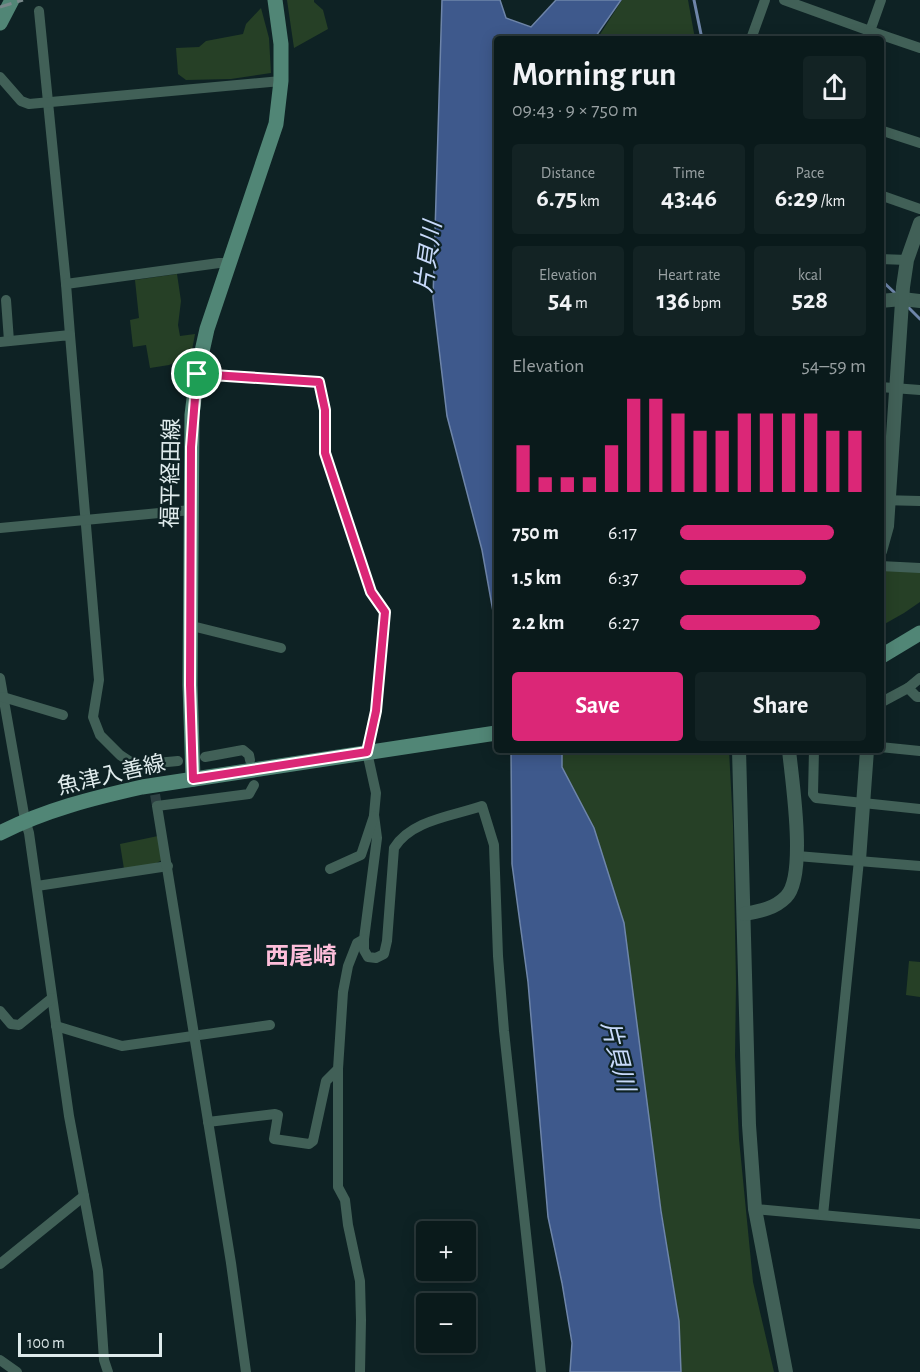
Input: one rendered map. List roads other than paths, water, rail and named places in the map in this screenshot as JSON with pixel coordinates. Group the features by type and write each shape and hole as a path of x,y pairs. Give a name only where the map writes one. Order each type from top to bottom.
{"main road":[{"path":"0,23 12,0"},
{"name":"福平経田線","path":"193,779 190,685 192,416 197,374 207,328 276,124 281,81 281,44 275,0"},
{"path":"887,653 920,633"},
{"name":"魚津入善線","path":"0,833 25,820 87,799 142,787 494,733"}],"street":[{"path":"752,36 765,0"},
{"path":"784,0 868,35 881,0"},
{"path":"39,11 87,520 99,680 93,717 100,735 120,755 135,765 178,761"},
{"path":"884,39 920,48"},
{"path":"0,77 21,101 29,104 281,81"},
{"path":"884,131 920,143"},
{"path":"884,196 920,209"},
{"path":"884,537 887,526 884,500 896,388 902,299 907,260 920,223"},
{"path":"884,259 907,260"},
{"path":"66,284 229,263"},
{"path":"884,301 902,299 920,301"},
{"path":"6,300 5,341 70,335"},
{"path":"197,374 319,382 325,410 325,453 371,592 385,612 373,751 376,793 374,816 377,838 364,939 364,950 368,957 376,958 384,954 394,848 400,838 414,828 482,806 494,845 495,911 504,1031 541,1372"},
{"path":"884,387 920,390"},
{"path":"884,500 920,501"},
{"path":"0,528 191,510"},
{"path":"884,566 920,568"},
{"path":"192,626 281,648"},
{"path":"0,678 29,833 69,1116 98,1270 104,1360 108,1372"},
{"path":"884,701 908,688 920,678"},
{"path":"908,688 920,697"},
{"path":"3,697 63,714"},
{"path":"884,747 920,751"},
{"path":"205,757 243,750 249,755 250,760"},
{"path":"739,753 749,1125 755,1209 786,1372"},
{"path":"744,914 766,910 787,896 795,879 797,856 789,753"},
{"path":"814,753 813,794 816,798 920,809"},
{"path":"823,1215 859,860 867,753"},
{"path":"246,1372 195,1036 157,806 249,794 254,785"},
{"path":"330,868 360,855 374,816"},
{"path":"797,856 920,866"},
{"path":"37,886 168,866"},
{"path":"360,1372 360,1281 345,1200 338,1187 338,1069 341,1011 348,966 357,943 364,939"},
{"path":"0,1011 11,1024 19,1025 52,998"},
{"path":"56,1026 122,1046 270,1025"},
{"path":"208,1122 275,1114 278,1115 274,1138 309,1144 313,1141 327,1081 338,1069"},
{"path":"0,1264 84,1196"},
{"path":"755,1209 920,1224"},
{"path":"0,1360 16,1372"}],"water":[{"path":"442,0 500,0 506,18 531,27 556,0 621,0 596,36 494,36 494,617 482,550 447,416 433,298"},
{"name":"片貝川","path":"511,753 562,753 562,767 594,828 624,923 661,1211 679,1321 681,1372 570,1372 572,1343 548,1217 528,982 512,864"}],"waterway":[{"path":"694,0 701,36"},
{"path":"884,283 896,294"},
{"path":"906,305 920,319"}],"tunnel":[{"path":"150,765 157,806"}],"railway":[{"path":"0,7 23,0"}],"district":[{"name":"西尾崎","path":"301,956"}]}
